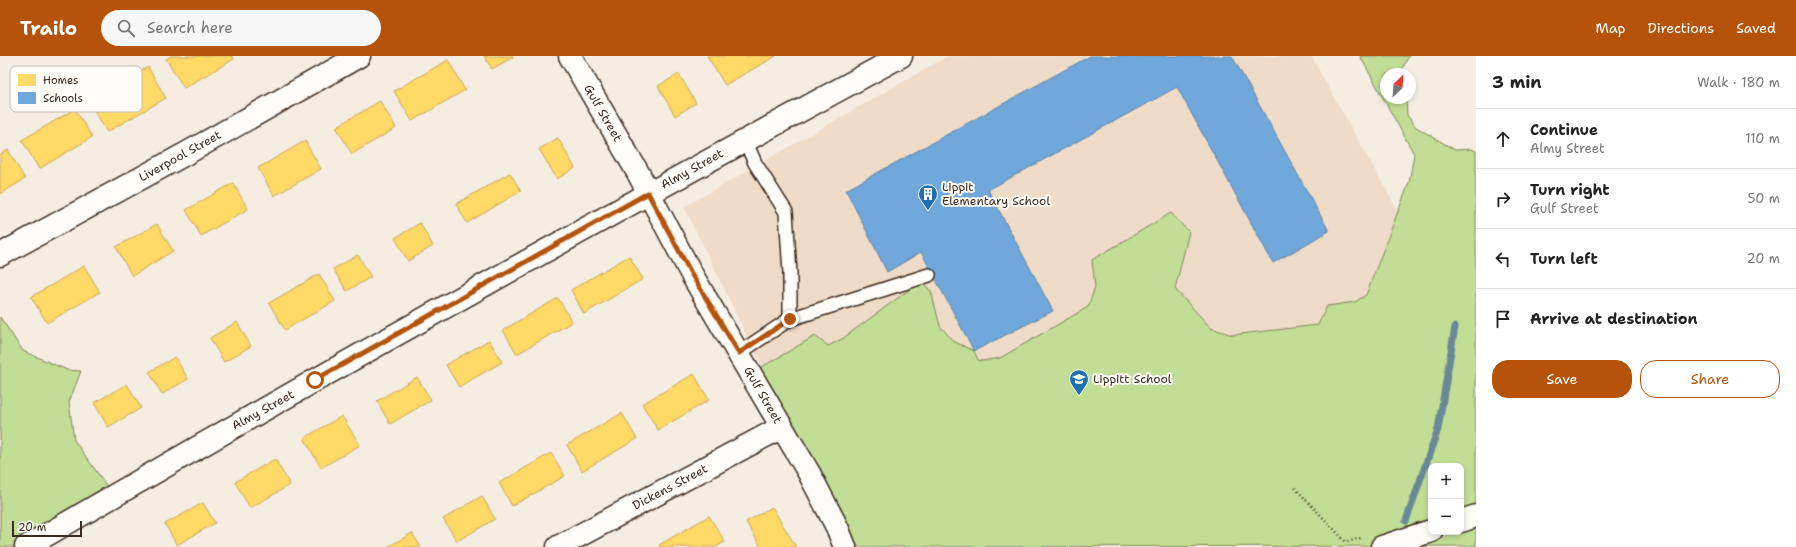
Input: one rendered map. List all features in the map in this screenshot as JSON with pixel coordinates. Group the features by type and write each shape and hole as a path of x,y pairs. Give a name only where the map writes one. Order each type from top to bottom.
{"street":[{"name":"Liverpool Street","path":"0,255 194,149 359,56"},
{"name":"Gulf Street","path":"570,56 637,171 692,275 809,473 838,527 845,547"},
{"name":"Almy Street","path":"26,547 239,423 648,193 901,56"},
{"name":"Dickens Street","path":"558,547 782,427"},
{"path":"1464,520 1476,516"},
{"path":"1374,542 1428,532"}],"lane":[{"path":"745,140 755,163 786,212 790,273 790,319"},
{"path":"739,353 790,319 929,274"}],"path":[{"path":"1295,488 1346,542 1374,542"}],"shaded area":[{"name":"Lippitt School","path":"948,56 1311,56 1423,256 1308,547 850,547 684,207"}],"green space":[{"path":"1360,56 1409,56 1403,67 1380,68 1380,92"},
{"path":"1386,104 1406,104 1407,115 1416,127 1455,150 1471,149 1476,151 1476,546 847,547 755,371 815,336 828,346 842,339 921,281 931,291 940,326 953,341 974,351 978,360 982,361 1000,358 1088,307 1095,287 1092,260 1171,213 1189,232 1175,289 1211,328 1232,335 1318,325 1327,306 1355,302 1366,295 1409,183 1414,154"},
{"path":"0,317 23,351 67,370 81,371 69,402 74,440 116,499 36,547 0,547"}],"building: Homes":[{"path":"171,56 232,56 234,59 184,88 166,59"},
{"path":"484,56 513,56 513,57 492,69"},
{"path":"707,56 776,56 725,85"},
{"path":"448,60 465,90 412,121 394,91"},
{"path":"148,67 166,98 142,112 142,70"},
{"path":"679,74 696,103 675,116 658,86"},
{"path":"380,101 396,128 352,154 336,127"},
{"path":"70,112 77,112 92,137 39,169 22,140"},
{"path":"95,112 142,112 107,132"},
{"path":"558,138 575,168 557,179 539,149"},
{"path":"305,141 321,169 274,196 258,168"},
{"path":"8,150 25,179 0,194 0,155"},
{"path":"510,173 521,191 467,223 456,204"},
{"path":"233,183 248,209 201,236 186,210"},
{"path":"420,223 433,246 408,261 395,238"},
{"path":"157,224 173,251 132,276 116,247"},
{"path":"358,255 371,277 347,291 333,269"},
{"path":"629,256 643,279 584,314 571,290"},
{"path":"84,266 100,292 47,323 31,297"},
{"path":"319,274 335,301 285,330 269,303"},
{"path":"558,298 572,322 517,354 503,330"},
{"path":"237,322 251,346 224,362 210,338"},
{"path":"489,340 502,362 459,387 446,365"},
{"path":"175,357 188,379 162,394 149,372"},
{"path":"694,374 709,400 658,430 642,404"},
{"path":"417,377 431,400 390,424 377,401"},
{"path":"127,384 141,408 108,427 94,403"},
{"path":"622,413 637,439 582,471 567,445"},
{"path":"342,416 360,445 321,468 304,438"},
{"path":"551,453 565,476 512,506 499,483"},
{"path":"275,459 290,485 250,508 235,482"},
{"path":"482,496 495,519 457,541 443,519"},
{"path":"203,503 215,523 177,545 165,524"},
{"path":"772,507 796,547 761,547 746,522"},
{"path":"709,516 725,542 716,547 660,547 659,545"},
{"path":"412,533 421,547 388,547"}],"building: Schools":[{"name":"Lippit Elementary School","path":"1090,56 1232,56 1329,231 1273,263 1177,87 988,190 1053,311 974,351 921,252 887,272 846,190"}],"waterway":[{"path":"1406,521 1438,429 1455,327"}],"place":[{"name":"Lippit Elementary School","path":"928,211"},
{"name":"Lippitt School","path":"1079,396"}],"route":[{"path":"315,380 648,193 692,275 739,353 790,319"}]}
